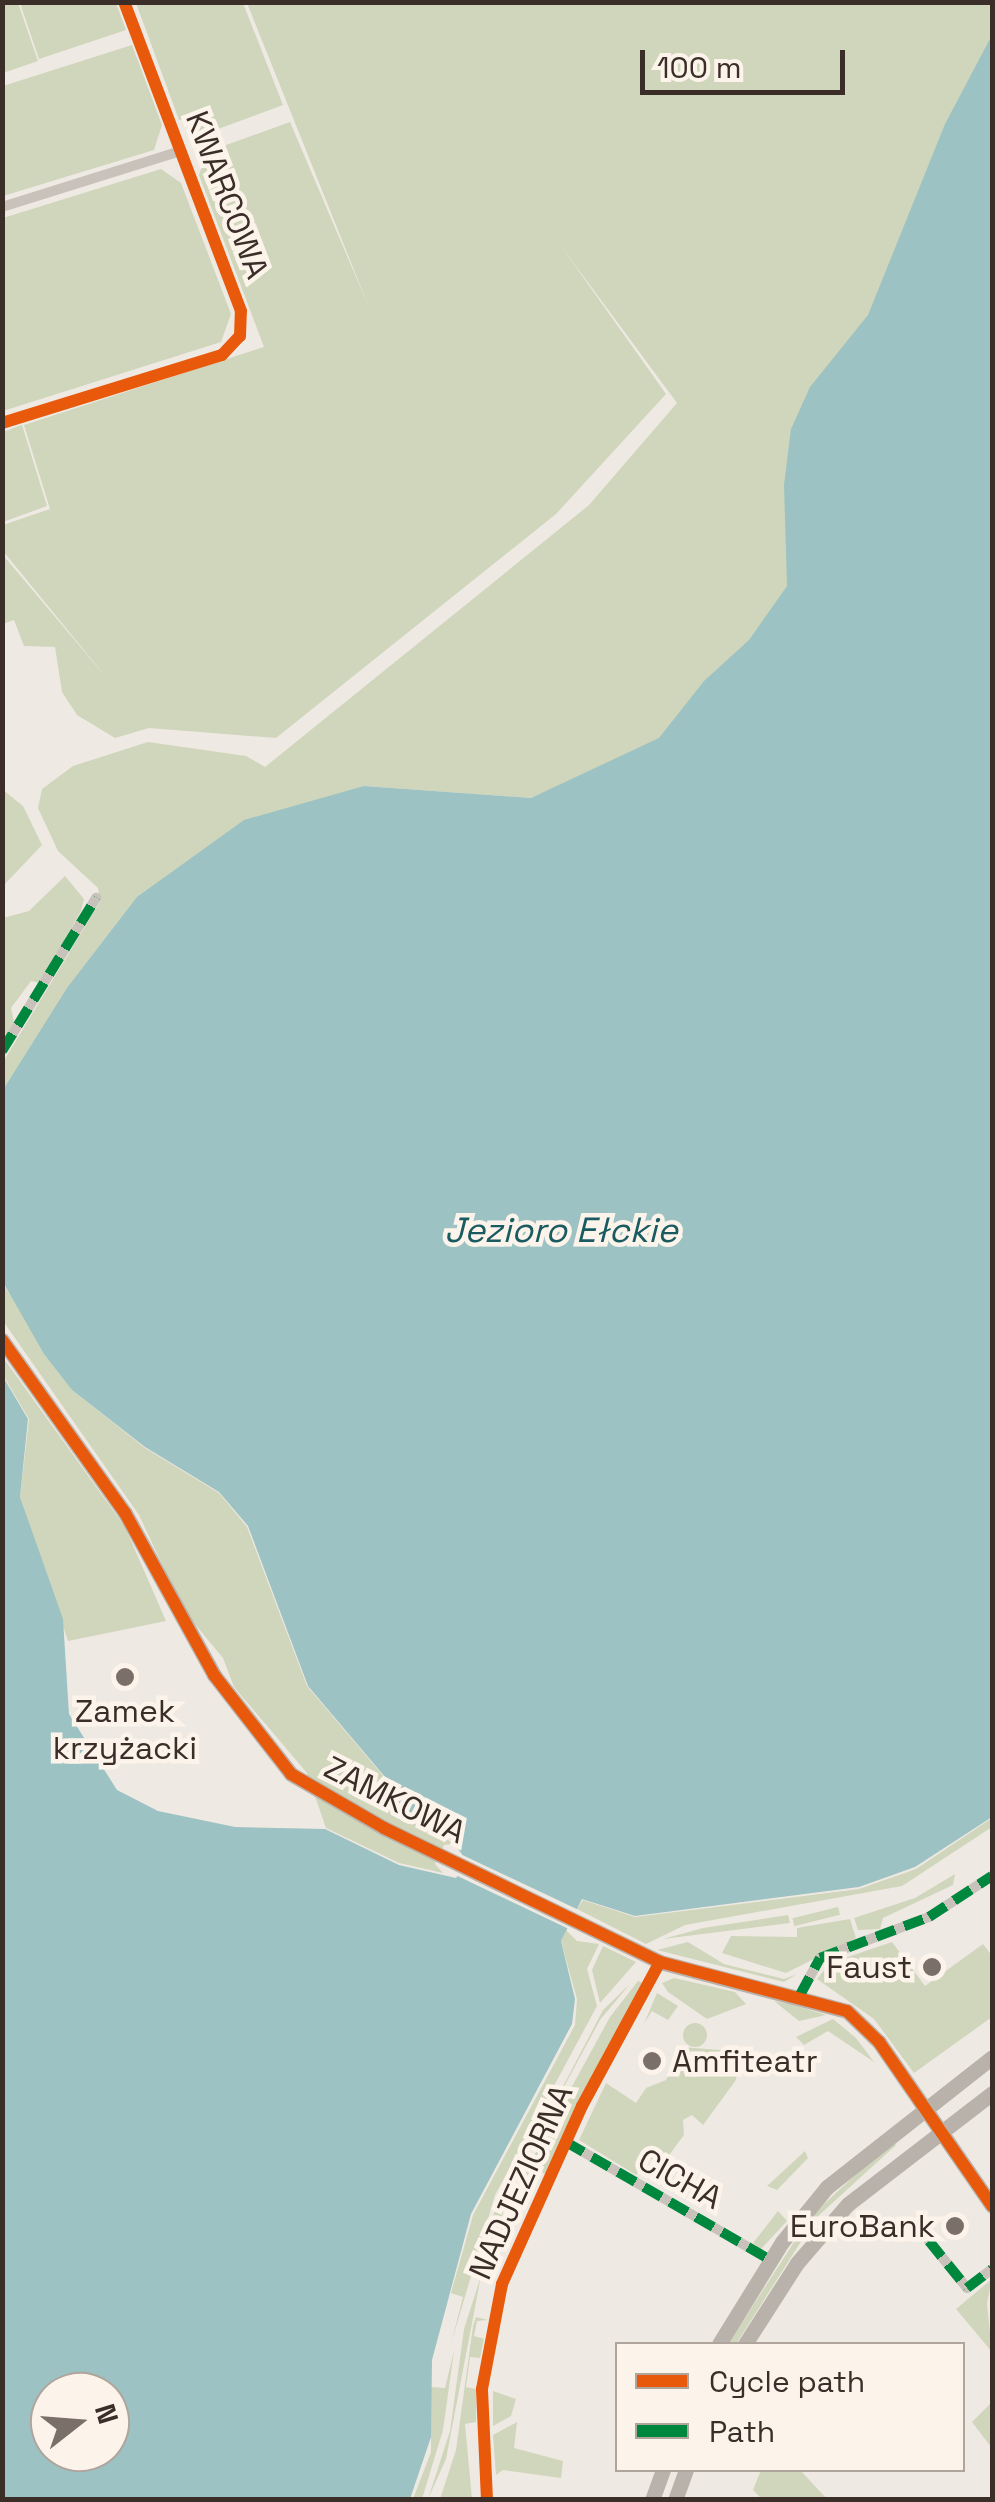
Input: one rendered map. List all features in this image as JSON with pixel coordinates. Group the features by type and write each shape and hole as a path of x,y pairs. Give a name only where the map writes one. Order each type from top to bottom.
{"street":[{"name":"KWARCOWA","path":"2,423 222,354 240,336 241,311 124,2"},
{"path":"2,207 181,151"},
{"path":"2,1050 96,898"},
{"name":"ZAMKOWA","path":"2,1340 124,1513 177,1618 268,1750 309,1788 660,1962 838,2006 865,2026 992,2206"},
{"path":"800,1995 820,1958 929,1917 992,1876"},
{"name":"NADJEZIORNA","path":"487,2500 482,2390 502,2284 566,2142 660,1962"},
{"path":"720,2342 770,2260 827,2187 992,2057"},
{"path":"746,2342 822,2232 940,2130 992,2093"},
{"name":"CICHA","path":"566,2142 770,2260"},
{"path":"930,2241 967,2288 992,2269"},
{"path":"652,2500 662,2472"},
{"path":"675,2500 685,2472"}],"green space":[{"path":"3,2 18,3 38,61 3,73"},
{"path":"20,3 116,3 126,30 39,59"},
{"path":"136,3 243,3 283,105 202,135 186,118 179,120"},
{"path":"247,3 992,3 992,63 789,546 787,586 701,727 531,798 364,786 3,1113 3,1062 100,902 98,888 58,851 38,808 42,789 73,766 148,742 246,756 265,767 589,505 677,403 561,246 666,394 556,514 276,738 149,728 115,738 77,715 62,692 55,647 24,646 14,620 3,624 3,555 110,682 3,551 3,525 50,509 24,425 264,347 199,175 207,152 290,122 368,305"},
{"path":"132,45 162,125 154,150 3,196 3,86"},
{"path":"161,169 181,183 231,314 221,342 3,411 3,218"},
{"path":"22,425 47,506 3,522 3,432"},
{"path":"2,789 23,806 42,845 3,886"},
{"path":"65,876 84,899 81,911 40,983 31,981 11,1008 14,1022 3,1043 3,918 29,911"},
{"path":"2,1282 72,1390 145,1448 219,1493 247,1527 307,1686 391,1785 399,1807 454,1844 444,1845 435,1864 443,1873 399,1863 326,1828 307,1773 234,1687 223,1658 184,1611 139,1515 3,1321"},
{"path":"2,1356 125,1527 166,1621 68,1641 20,1497 29,1419 3,1375"},
{"path":"992,1818 992,1827 902,1886 685,1925 646,1944 577,1909 583,1900 635,1917 859,1889 916,1869"},
{"path":"955,1874 953,1885 883,1918 880,1929 858,1930 854,1918 915,1898"},
{"path":"838,1907 840,1915 794,1926 792,1918"},
{"path":"788,1915 790,1923 663,1939 703,1928"},
{"path":"850,1919 856,1938 786,1973 722,1953 731,1936 797,1937 797,1928"},
{"path":"566,1930 577,1941 599,1944 587,1969 597,2006 495,2195 451,2344 463,2297 451,2293 473,2215 575,2025 577,1999 561,1941"},
{"path":"688,1942 724,1964 784,1979 797,1974 784,1982 657,1950"},
{"path":"892,1942 925,1986 983,1944 992,1956 992,2017 914,2073 874,2019 817,1979 830,1963"},
{"path":"603,1946 636,1962 600,2003 592,1970"},
{"path":"674,1978 735,1992 746,2004 707,2019 668,1992 662,1983"},
{"path":"638,1981 643,1983 577,2104 547,2175 529,2165 610,2017"},
{"path":"630,1984 600,2020 524,2161 603,2010"},
{"path":"657,1993 678,2006 668,2020 652,2011 644,2024"},
{"path":"774,2001 790,2004 826,2015 799,2021"},
{"path":"833,2019 856,2038 874,2062 828,2031 804,2045 796,2037"},
{"path":"695,2023 707,2035 695,2047 683,2035"},
{"path":"681,2047 720,2050 737,2064 736,2080 703,2125 692,2115 683,2120 684,2135 664,2162 640,2156 646,2160 636,2175 579,2140 606,2083 636,2103 646,2088 666,2080"},
{"path":"892,2141 896,2145 816,2218 737,2342 729,2342 811,2216"},
{"path":"805,2151 808,2158 777,2190 767,2186"},
{"path":"519,2164 489,2255 484,2254 495,2209"},
{"path":"527,2169 537,2174 497,2254 502,2222"},
{"path":"778,2211 787,2221 761,2249 753,2243"},
{"path":"481,2276 446,2459 428,2499 450,2431 464,2329"},
{"path":"992,2279 987,2303 992,2352 956,2309"},
{"path":"476,2317 488,2320 477,2321 474,2336 484,2339 480,2358 470,2357 466,2387 476,2389 476,2422 465,2424 472,2499 440,2499 456,2450"},
{"path":"454,2351 443,2430 422,2499 413,2499 431,2452 431,2387 445,2388"},
{"path":"493,2391 516,2399 511,2416 493,2426"},
{"path":"992,2402 992,2447 991,2447 972,2422"},
{"path":"517,2422 514,2448 563,2461 561,2478 503,2470 496,2475 493,2435"},
{"path":"760,2472 802,2472 827,2499 762,2499 753,2490"}],"water":[{"name":"Jezioro Ełckie","path":"992,35 992,1817 915,1867 859,1887 635,1916 582,1899 561,1941 575,1999 572,2024 471,2214 432,2360 431,2437 410,2499 3,2499 2,1375 28,1419 20,1497 63,1619 69,1714 117,1790 158,1811 235,1827 325,1829 399,1865 456,1878 467,1861 449,1837 400,1807 391,1784 308,1686 248,1526 219,1492 145,1447 72,1390 44,1354 3,1282 3,1090 67,988 137,897 244,820 364,786 531,798 659,738 704,681 749,640 787,586 784,485 791,429 810,387 868,315 945,124"}],"pier":[{"path":"456,1852 581,1911 571,1930 447,1871 461,1868"}],"marked path":[{"path":"2,1051 96,898"},
{"path":"800,1995 820,1958 929,1917 992,1876"},
{"path":"566,2142 770,2260"},
{"path":"929,2241 967,2288 992,2269"}],"cycle path":[{"path":"2,423 222,355 240,336 241,311 124,2"},
{"path":"2,1340 125,1513 214,1675 291,1774 384,1828 660,1962 847,2011 879,2042 992,2206"},
{"path":"487,2500 482,2389 502,2284 582,2106 660,1962"}],"place":[{"name":"Zamek krzyżacki","path":"125,1677"},
{"name":"Faust","path":"932,1967"},
{"name":"Amfiteatr","path":"652,2061"},
{"name":"EuroBank","path":"955,2226"}]}
